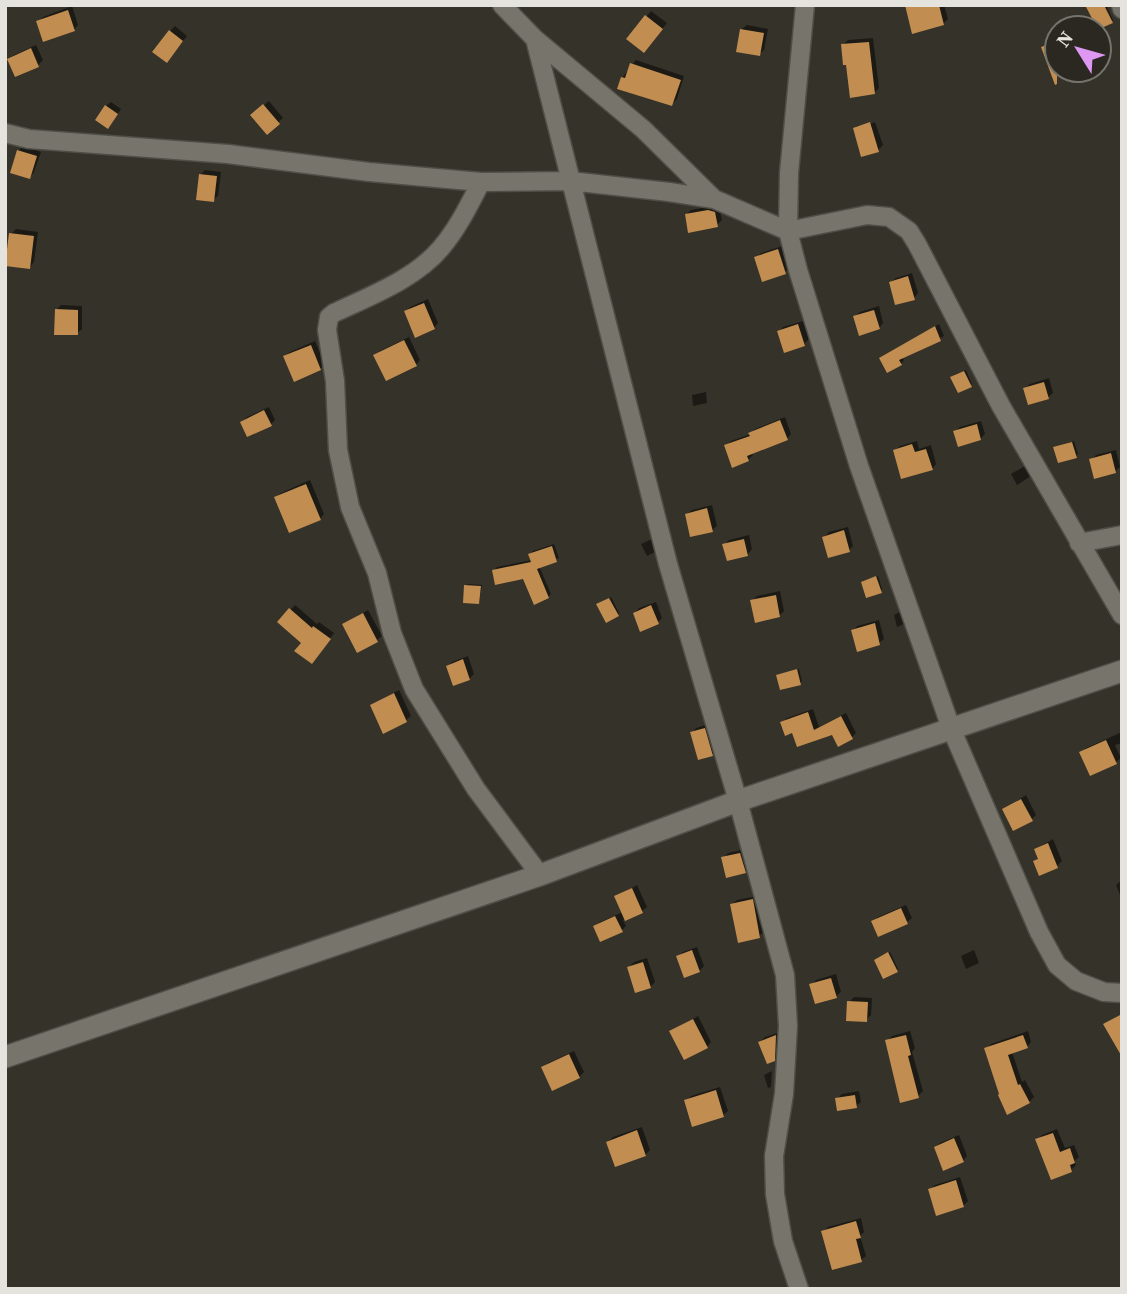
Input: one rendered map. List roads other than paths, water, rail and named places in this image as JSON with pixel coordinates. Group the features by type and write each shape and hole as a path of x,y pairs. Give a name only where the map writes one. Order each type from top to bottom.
{"street":[{"path":"502,5 536,39 643,128 714,199"},
{"path":"805,5 789,173 788,231 859,466 951,727 1039,932 1057,965 1076,981 1104,992 1122,993"},
{"path":"536,39 668,564 738,801 785,975 788,1026 784,1094 774,1156 775,1194 783,1241 799,1289"},
{"path":"5,133 29,139 228,154 369,172 481,182 570,181 714,199 788,231 867,215 889,217 909,230 1001,407 1122,615"},
{"path":"481,182 460,222 439,250 402,280 334,313 329,317 327,330 335,381 338,450 350,507 377,573 392,633 414,689 469,778 540,875"},
{"path":"1079,543 1122,535"},
{"path":"5,1057 540,875 738,801 951,727 1122,671"}]}
